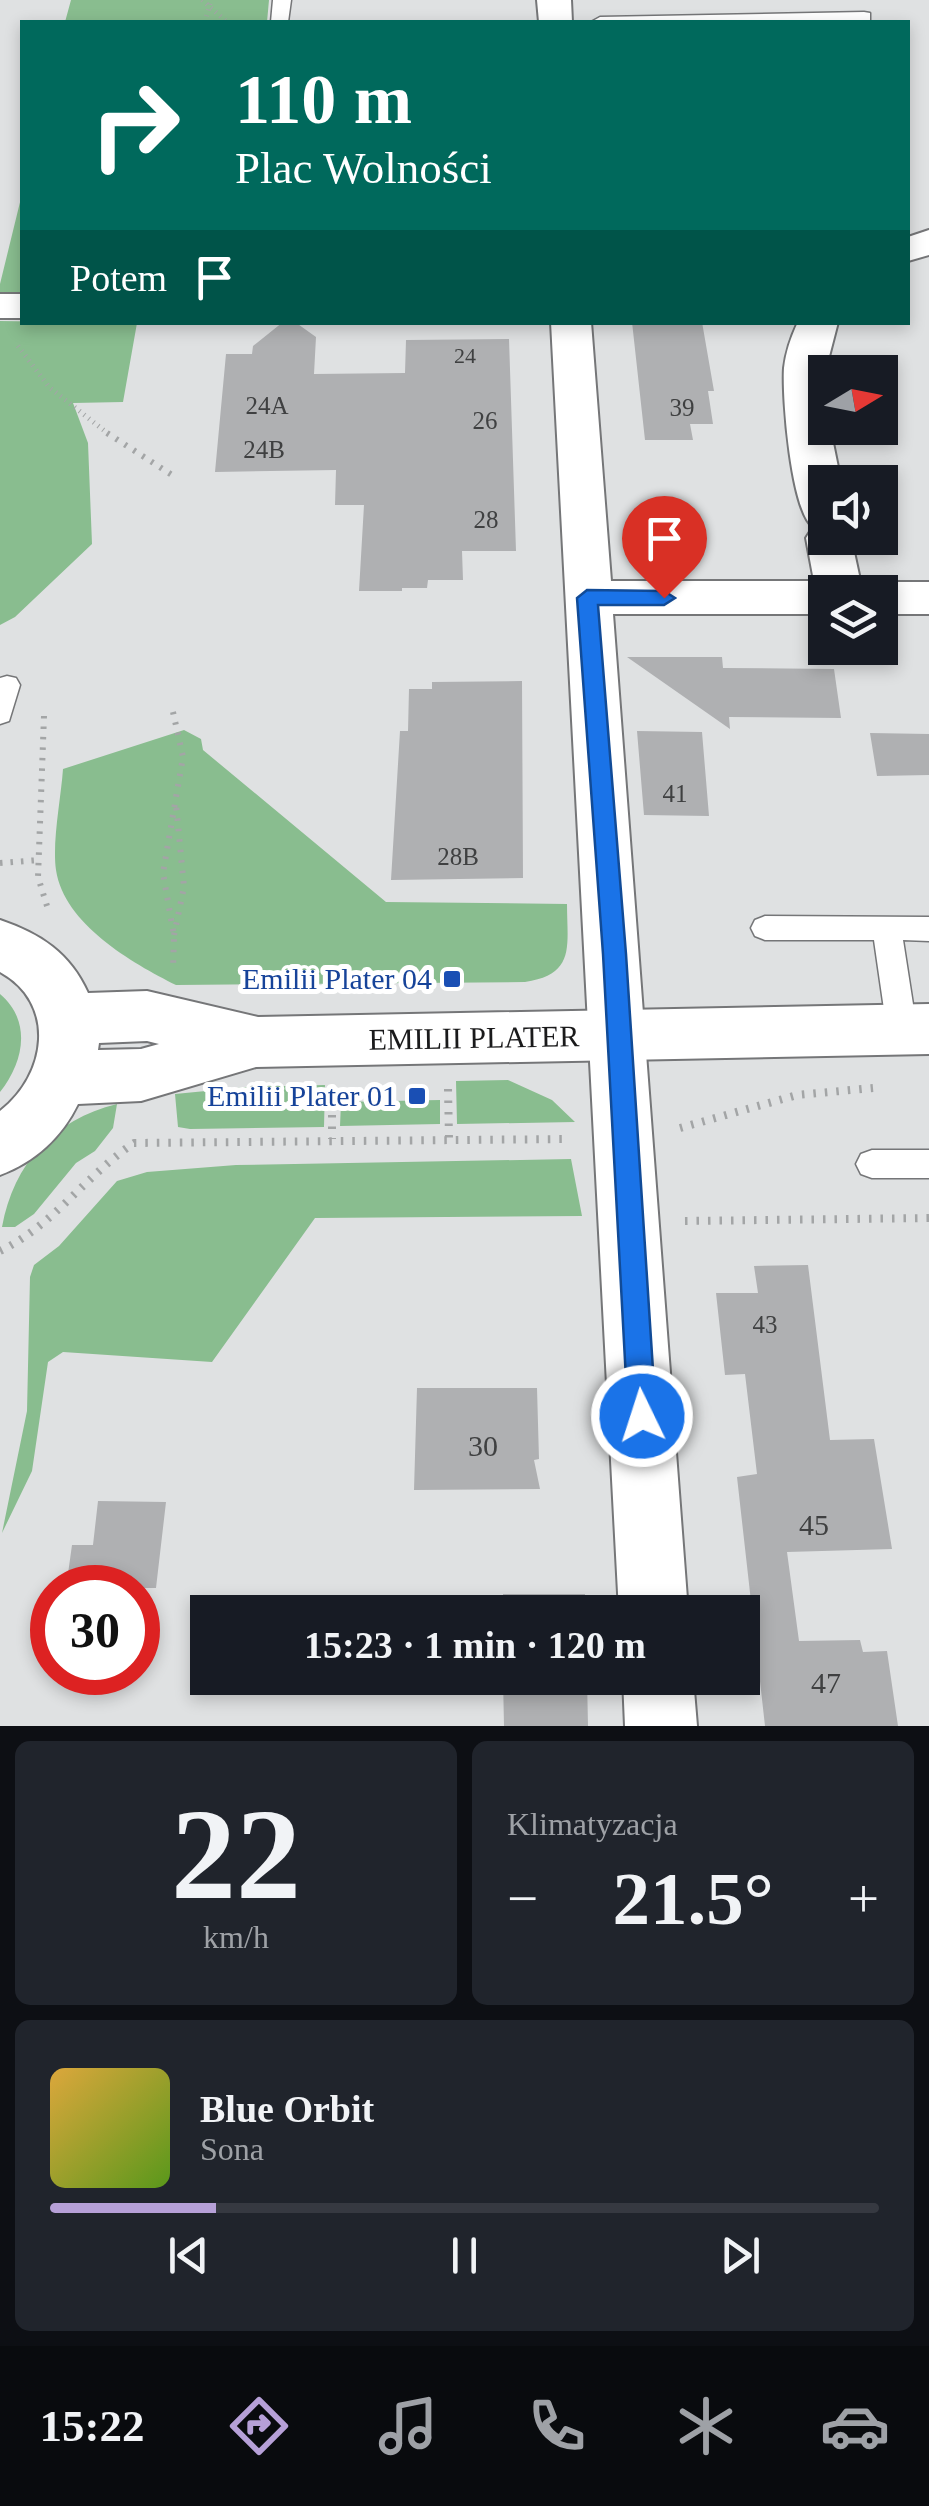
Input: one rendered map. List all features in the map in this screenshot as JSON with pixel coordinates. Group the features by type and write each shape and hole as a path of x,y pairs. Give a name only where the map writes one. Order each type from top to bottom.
{"street":[{"path":"571,325 653,1595"},
{"path":"817,325 806,347 804,381 817,465"},
{"path":"587,598 808,598"},
{"path":"898,598 929,598"},
{"path":"0,944 42,968 60,991 70,1019 70,1048 62,1078 44,1109 16,1137 0,1146"},
{"name":"EMILII PLATER","path":"70,1019 147,1016 258,1042 916,1030"},
{"name":"EMILII PLATER","path":"62,1078 140,1075 258,1042"},
{"path":"659,1695 662,1726"}],"lane":[{"path":"706,20 864,17"},
{"path":"0,714 7,684"},
{"path":"765,928 929,929"},
{"path":"887,929 916,1030"},
{"path":"872,1164 929,1164"}],"path":[{"path":"202,0 223,20"},
{"path":"205,20 211,0"},
{"path":"12,317 33,372 59,401 172,476"},
{"path":"44,705 39,860 42,893 58,920"},
{"path":"173,976 174,936 164,873 183,757 174,712"},
{"path":"174,936 182,916 185,878 175,798"},
{"path":"0,863 39,860"},
{"path":"134,1144 140,1075"},
{"path":"429,1087 448,1086 449,1138"},
{"path":"332,1139 332,1088 352,1088"},
{"path":"0,1251 26,1241 48,1225 83,1183 134,1144 658,1135 797,1096 876,1088"},
{"path":"665,1222 929,1218"}],"green space":[{"path":"71,0 269,0 267,20 66,20"},
{"path":"20,202 20,292 0,292"},
{"path":"0,321 20,321 20,325 137,325 123,402 73,403 88,443 92,544 15,617 0,625"},
{"path":"184,730 201,739 203,750 386,902 567,904 567,945 561,965 541,978 525,982 176,985 140,965 102,940 72,908 62,890 55,846 63,769"},
{"path":"0,994 17,1016 21,1042 15,1068 0,1092"},
{"path":"508,1080 552,1100 575,1122 457,1124 456,1081"},
{"path":"325,1085 324,1127 178,1127 175,1094"},
{"path":"440,1100 440,1124 340,1126 341,1102"},
{"path":"117,1104 113,1128 95,1151 76,1163 34,1214 15,1227 2,1227 16,1183 40,1147 74,1121"},
{"path":"571,1159 582,1216 315,1218 212,1362 63,1352 48,1362 32,1471 2,1533 27,1411 30,1277 34,1265 59,1246 117,1181 147,1172 236,1165"}],"building":[{"path":"279,325 299,325 316,337 314,374 405,373 406,340 509,339 516,551 462,551 463,580 428,580 427,588 402,591 359,591 364,505 335,505 336,470 215,472 226,354 252,354 253,346"},
{"path":"632,325 703,325 714,391 708,391 713,424 690,424 693,440 645,440"},
{"path":"627,657 722,657 723,668 834,669 841,718 729,717 730,729"},
{"path":"522,681 523,878 391,880 400,731 408,731 409,689 432,689 432,682"},
{"path":"637,731 702,732 709,816 644,815"},
{"path":"870,733 929,734 929,775 877,776"},
{"path":"808,1265 830,1440 874,1439 892,1549 787,1552 799,1641 860,1640 863,1652 887,1651 898,1726 765,1726 760,1682 760,1595 750,1595 737,1477 757,1474 745,1374 725,1375 716,1293 758,1293 754,1266"},
{"path":"417,1388 537,1388 539,1459 534,1460 540,1489 414,1490"},
{"path":"98,1501 166,1502 159,1565 69,1565 72,1545 93,1545"},
{"path":"503,1594 585,1594 585,1595"},
{"path":"503,1695 587,1695 588,1726 504,1726"}],"place":[{"name":"Emilii Plater 04","path":"452,979"},
{"name":"Emilii Plater 01","path":"417,1096"}],"route":[{"path":"642,1416 614,954 587,598 664,598"}]}
